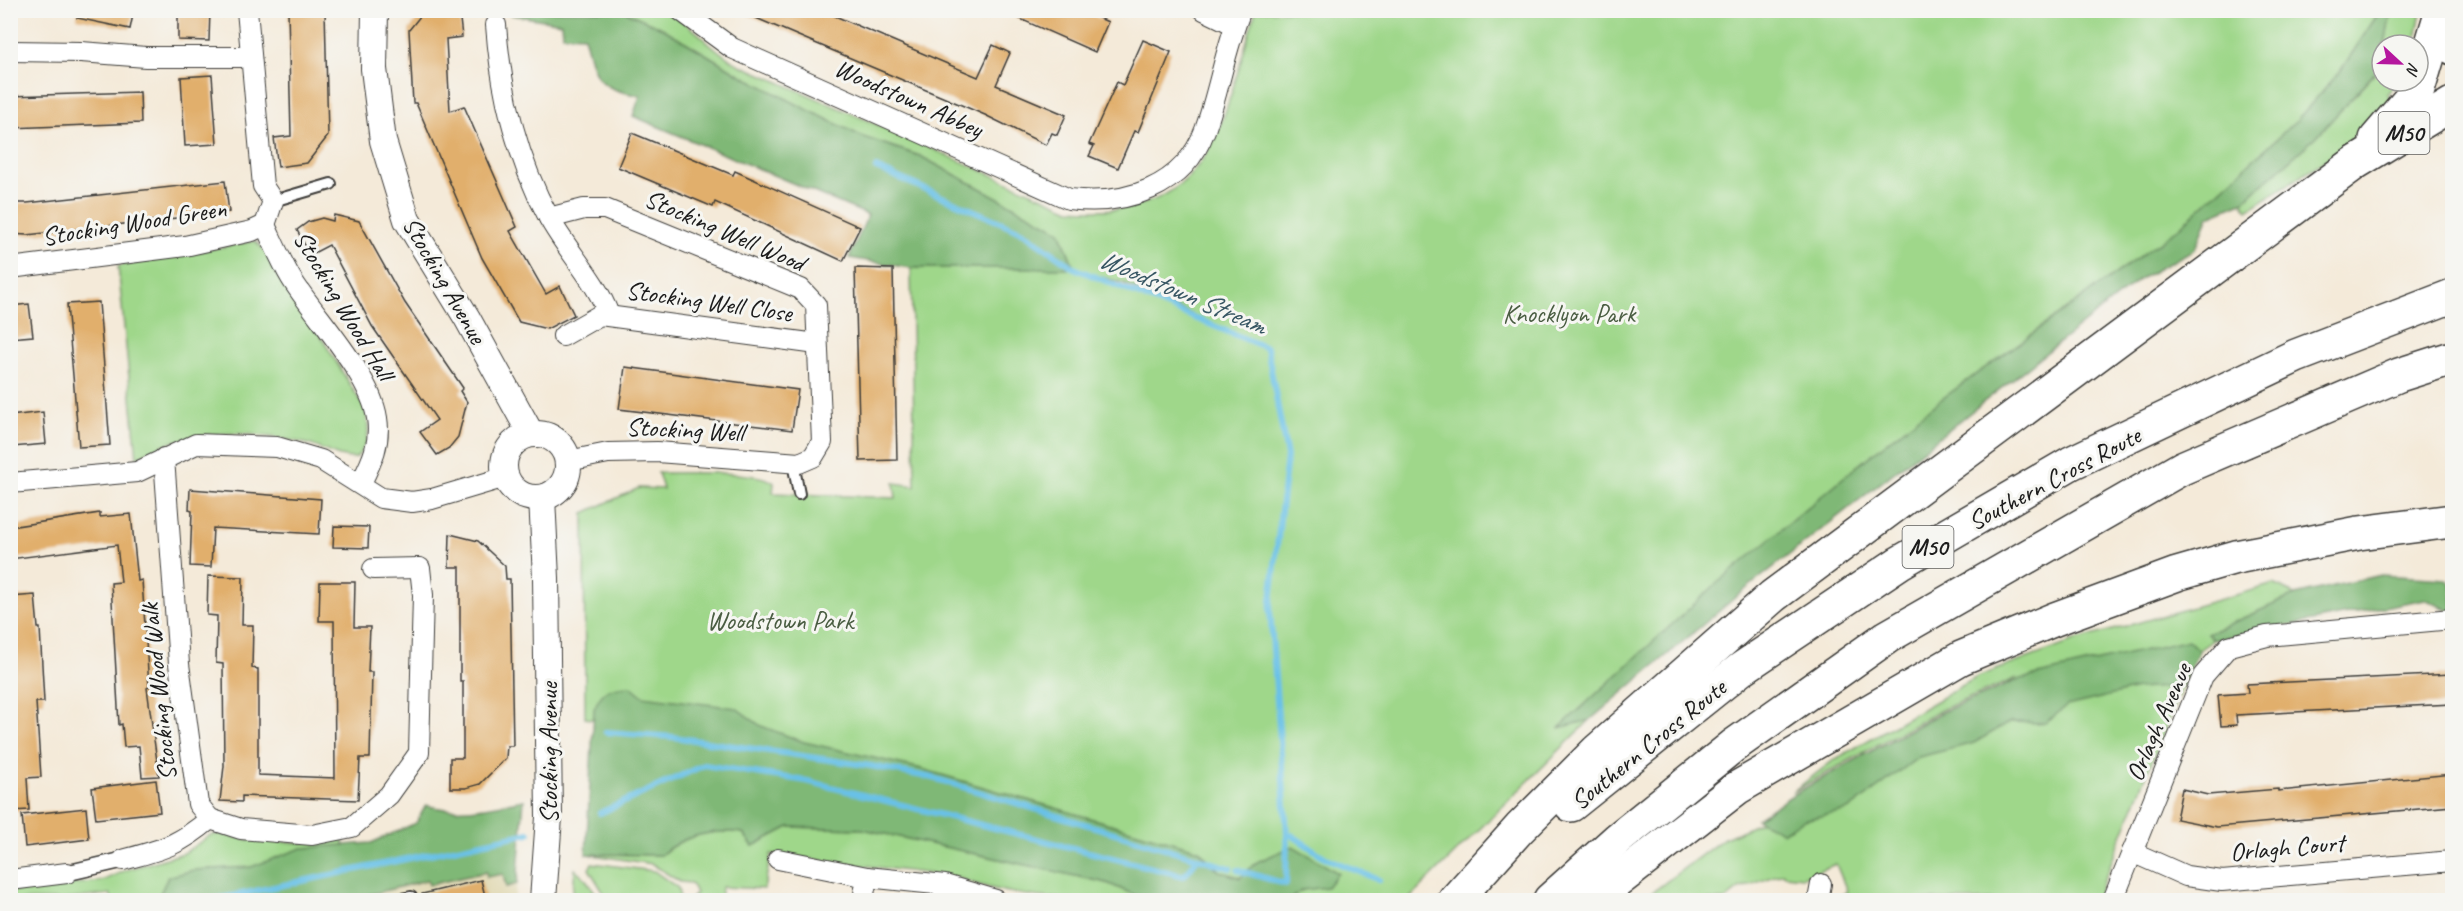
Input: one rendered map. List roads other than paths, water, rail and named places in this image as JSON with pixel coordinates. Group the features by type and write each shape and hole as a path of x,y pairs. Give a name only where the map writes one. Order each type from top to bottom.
{"highway":[{"name":"M50","path":"2355,163 2418,90 2442,10"},
{"name":"M50","path":"1455,900 1520,828 1597,751 1773,596 2355,163 2452,104"},
{"name":"Southern Cross Route","path":"1465,900 1595,783 1741,669 1899,564 2071,463 2296,357 2452,296"},
{"name":"Southern Cross Route","path":"1551,900 1619,838 1733,746 1887,637 2181,468 2399,375 2452,358"},
{"path":"1593,900 1737,788 1961,658 2055,619 2177,574 2236,557 2359,533 2452,521"},
{"path":"2415,527 2452,545"}],"main road":[{"path":"2452,10 2452,50"}],"street":[{"path":"247,10 263,186 273,201 264,225"},
{"name":"Stocking Avenue","path":"375,10 375,69 383,141 408,220 467,318 531,434"},
{"name":"Woodstown Abbey","path":"680,10 732,48 1069,200 1096,203 1126,199 1157,187 1188,161 1204,132 1238,18"},
{"path":"1204,10 1238,18"},
{"path":"496,25 498,64 508,116 527,172 549,218 603,300 609,315"},
{"path":"10,51 146,57 250,57"},
{"name":"Stocking Well Wood","path":"549,218 584,209 605,209 801,289 816,305 822,442 813,457 796,463"},
{"name":"Stocking Wood Green","path":"10,268 186,246 252,231 264,225"},
{"name":"Stocking Wood Hall","path":"264,225 291,278 366,388 377,416 378,439 374,457 361,483"},
{"name":"Stocking Well Close","path":"563,336 600,315 609,315 818,344"},
{"path":"531,434 551,437 559,443 568,461 565,481 552,495 533,499 516,492 506,477 504,467 508,450 514,442 531,434"},
{"path":"10,483 137,472 196,444 278,447 321,460 361,483 381,498 412,502 432,499 506,477"},
{"name":"Stocking Well","path":"568,461 608,453 657,452 796,463"},
{"name":"Stocking Wood Walk","path":"164,458 178,664 198,804 210,819"},
{"name":"Stocking Avenue","path":"542,498 547,590 549,805 543,900"},
{"path":"10,879 67,873 169,848 185,840 210,819 241,829 312,835 352,827 389,795 418,753 423,595 420,568 374,569"},
{"name":"Orlagh Avenue","path":"2113,900 2203,676 2229,645 2267,636 2452,619"},
{"name":"Orlagh Court","path":"2132,852 2186,876 2222,880 2452,861"},
{"path":"778,859 867,877 945,885 996,900"},
{"path":"863,900 867,877"}],"lane":[{"path":"273,201 331,184"},
{"path":"796,463 799,494"},
{"path":"396,900 411,897 412,900"}],"waterway":[{"name":"Woodstown Stream","path":"876,168 1023,232 1074,268 1267,348 1287,456 1270,610 1287,832 1326,858 1379,880"},
{"path":"606,732 673,737 871,766 933,778 1230,868"},
{"path":"600,813 704,765 807,781 1184,876 1198,858"},
{"name":"Woodstown Stream","path":"1238,870 1286,884 1287,832"},
{"path":"213,900 529,833"}],"park label":[{"name":"Knocklyon Park","path":"1569,313"},
{"name":"Woodstown Park","path":"780,620"}]}
